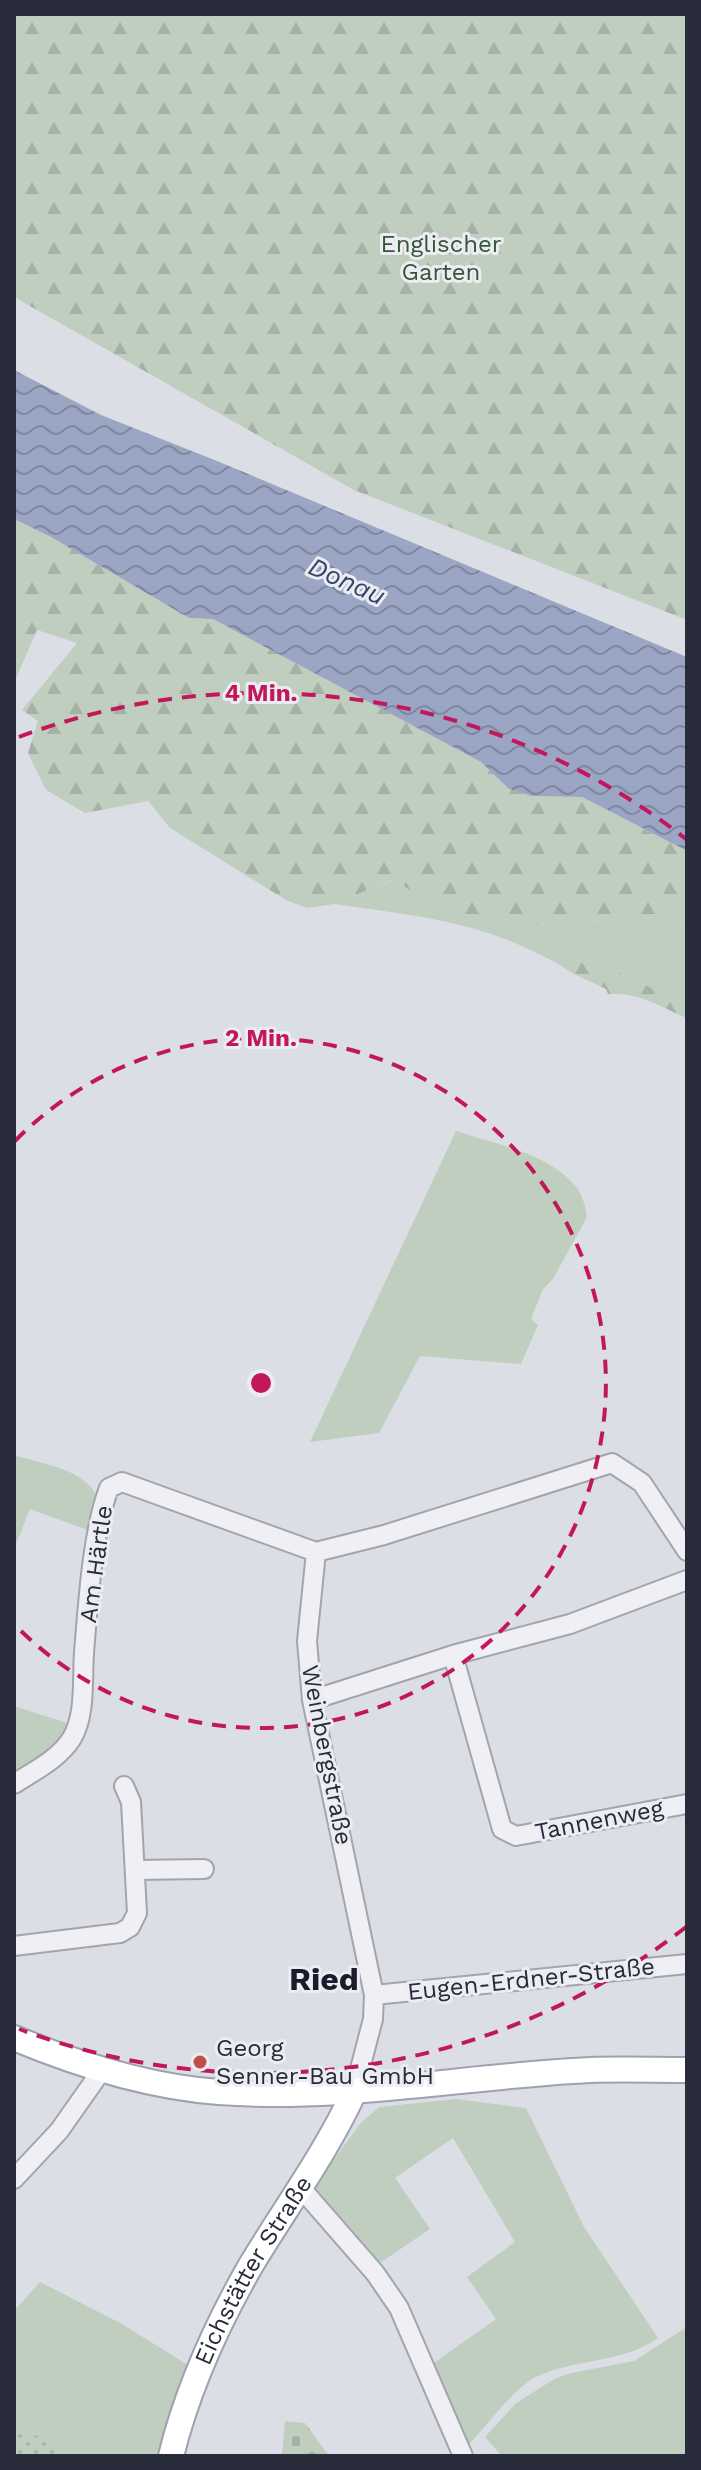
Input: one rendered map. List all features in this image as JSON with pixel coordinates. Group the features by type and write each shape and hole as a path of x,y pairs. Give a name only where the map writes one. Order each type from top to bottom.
{"main road":[{"path":"14,2038 102,2070 160,2084 219,2092 354,2092 589,2070 687,2070"},
{"name":"Eichstätter Straße","path":"171,2456 197,2370 217,2328 251,2266 337,2129 354,2092"}],"street":[{"path":"316,1552 384,1535 612,1463 642,1483 687,1551"},
{"name":"Am Härtle","path":"14,1784 59,1754 71,1740 79,1721 87,1609 102,1505 109,1488 122,1482 316,1552"},
{"name":"Weinbergstraße","path":"316,1552 307,1641 312,1700 374,1995 373,2019 354,2092"},
{"path":"312,1700 453,1655 570,1624 687,1580"},
{"name":"Tannenweg","path":"453,1655 502,1829 516,1836 687,1804"},
{"path":"14,1946 123,1932 130,1927 137,1913 136,1870 131,1802 124,1786"},
{"path":"136,1870 204,1869"},
{"name":"Eugen-Erdner-Straße","path":"374,1995 687,1964"},
{"path":"14,2179 59,2131 102,2070"},
{"path":"300,2187 375,2273 399,2308 463,2456"}],"green space":[{"name":"Englischer Garten","path":"14,14 687,14 687,620 354,490 14,297"},
{"path":"14,519 51,537 189,618 213,619 481,762 509,789 531,796 582,797 687,851 687,924 660,917 535,924 440,911 394,879 334,904 308,908 286,900 170,828 148,801 85,813 46,790 28,753 38,721 22,710 77,643 37,630 14,683"},
{"path":"395,879 440,911 535,924 660,917 687,924 687,1005 606,966 572,963 570,972 509,940 485,932 410,915 334,904"},
{"path":"572,962 606,966 687,1005 687,1018 639,997 608,994 606,989 570,972"},
{"path":"456,1131 520,1151 551,1166 576,1187 584,1205 587,1217 553,1279 543,1289 531,1319 538,1325 521,1364 420,1356 379,1433 310,1442"},
{"path":"14,1455 67,1471 90,1485 98,1508 93,1532 30,1509 14,1549"},
{"path":"14,1706 70,1724 60,1746 14,1777"},
{"path":"456,2099 526,2108 584,2227 658,2338 629,2352 565,2367 534,2378 508,2400 465,2449 431,2365 496,2319 467,2277 515,2242 453,2138 395,2178 430,2229 374,2267 312,2189 360,2124 379,2107"},
{"path":"40,2282 122,2324 191,2367 160,2456 72,2456 14,2423 14,2311"},
{"path":"687,2327 687,2456 502,2456 485,2437 515,2404 554,2379 634,2361"},
{"path":"285,2421 305,2423 329,2456 282,2456"},
{"path":"14,2423 72,2456 14,2456"}],"water":[{"name":"Donau","path":"14,370 101,415 687,657 687,851 582,797 531,796 509,789 481,762 213,619 189,618 51,537 14,519"}],"place":[{"name":"Georg Senner-Bau GmbH","path":"200,2062"}],"district":[{"name":"Ried","path":"324,1979"}]}
